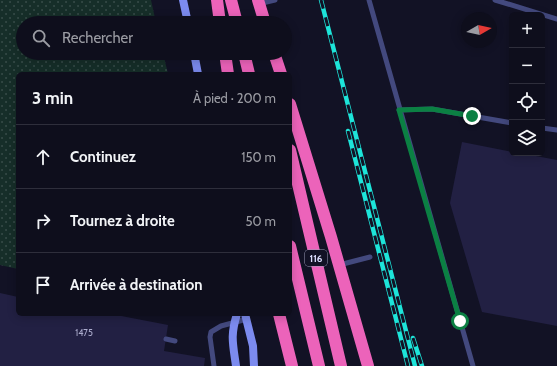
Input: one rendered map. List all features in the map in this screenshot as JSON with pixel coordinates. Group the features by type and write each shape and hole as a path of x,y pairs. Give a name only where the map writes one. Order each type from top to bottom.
{"highway":[{"path":"217,0 219,16"},
{"path":"231,0 235,16"},
{"path":"257,2 259,16"},
{"path":"257,2 262,16"},
{"path":"226,60 228,72"},
{"path":"246,60 249,72"},
{"path":"269,60 272,72"},
{"path":"276,60 280,72"},
{"path":"292,110 340,265 368,366"},
{"name":"116","path":"292,158 341,366"},
{"name":"116","path":"292,255 318,366"},
{"path":"278,316 286,366"},
{"path":"279,316 292,366"}],"street":[{"path":"183,0 186,16"},
{"path":"195,60 198,72"},
{"path":"236,316 232,330 232,342 236,366"},
{"path":"246,316 253,346 254,366"}],"lane":[{"path":"257,2 275,0"},
{"path":"369,0 399,110 473,366"},
{"path":"495,0 557,19"},
{"path":"399,110 432,109 509,122"},
{"path":"545,128 557,130"},
{"path":"340,265 370,257"},
{"path":"214,366 210,337 211,332 215,328 234,323 246,316"},
{"path":"166,339 175,341"}],"green space":[{"path":"0,0 151,0 154,16 16,16 16,60 165,60 168,72 16,72 16,269 0,265"}],"building":[{"path":"462,142 509,151 509,156 536,156 557,160 557,326 482,312 450,203"},
{"path":"0,293 16,297 16,316 121,316 168,325 164,351 205,358 204,366 0,366"}],"railway":[{"path":"321,0 415,366"},
{"path":"348,131 408,366"},
{"path":"413,338 422,366"}],"route":[{"path":"460,321 399,110 432,109 472,116"}]}
